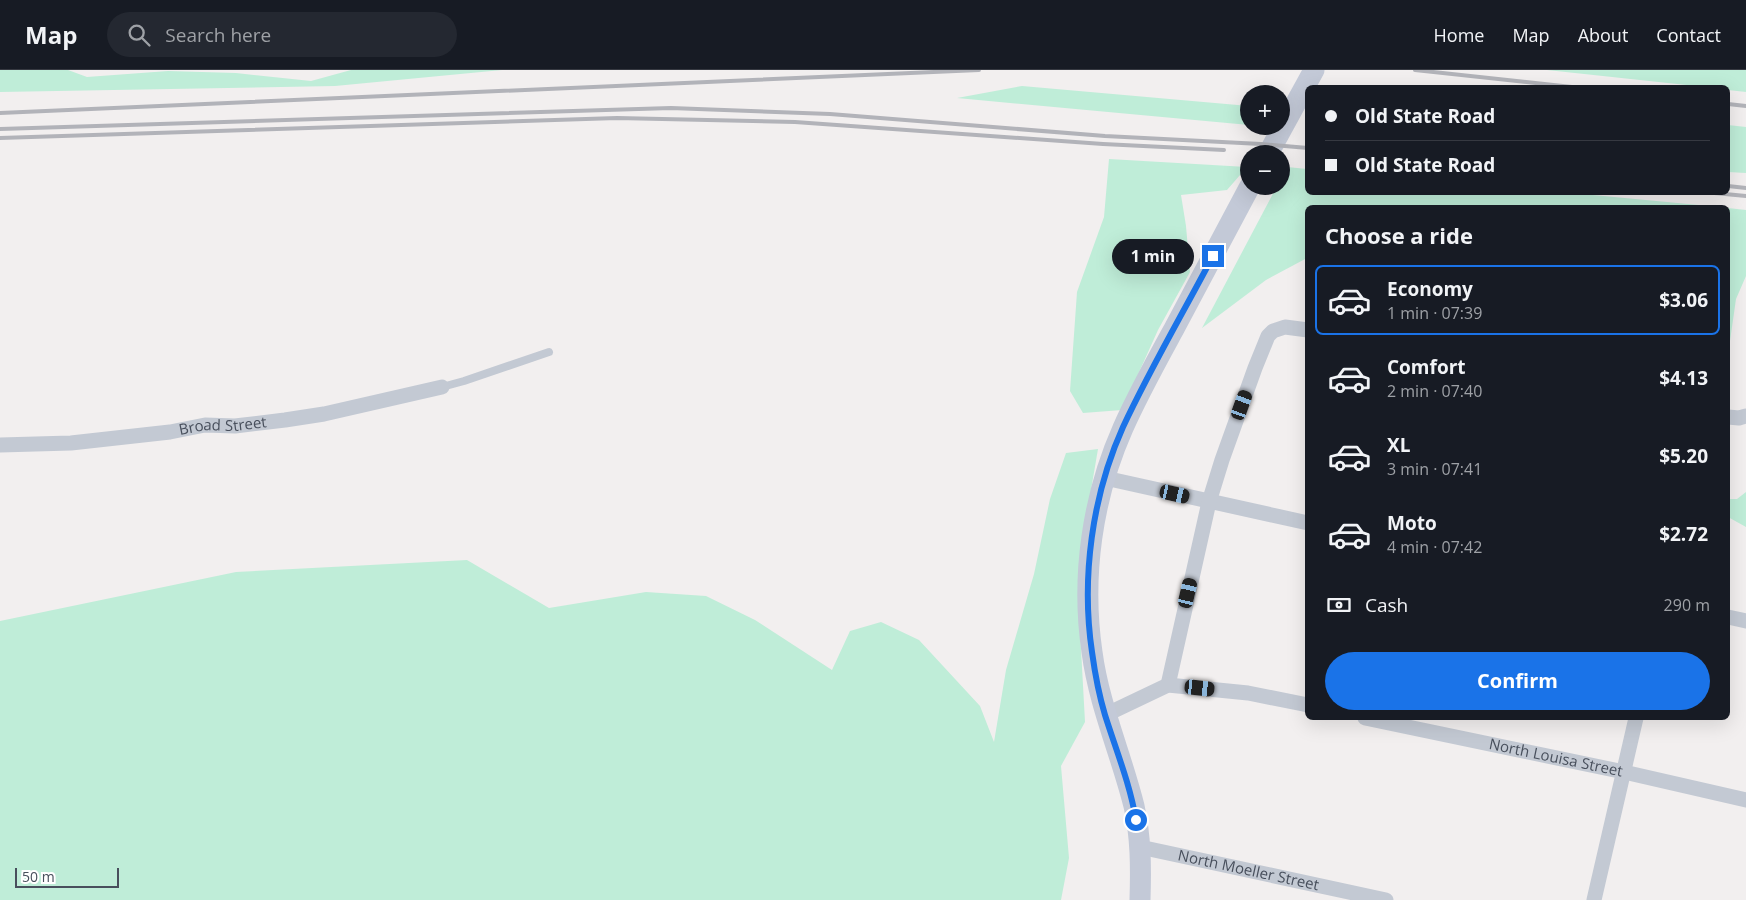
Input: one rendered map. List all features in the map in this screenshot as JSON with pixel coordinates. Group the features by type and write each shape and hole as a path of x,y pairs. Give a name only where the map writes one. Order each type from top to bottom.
{"street":[{"path":"1306,85 1314,70"},
{"path":"1273,145 1305,86"},
{"path":"1140,900 1140,847 1134,807 1105,714 1091,651 1087,583 1091,542 1105,478 1123,428 1245,195"},
{"path":"1168,685 1209,502 1222,460 1268,336 1273,331 1285,327 1305,330"},
{"name":"Broad Street","path":"0,446 71,443 170,432 205,425 235,426 285,420 324,414 442,387"},
{"path":"1730,417 1746,416"},
{"path":"1105,478 1305,522"},
{"path":"1730,617 1746,621"},
{"path":"1105,714 1168,685 1248,693 1305,704"},
{"name":"North Louisa Street","path":"1375,720 1624,772 1746,800"},
{"path":"1594,900 1636,720"},
{"name":"North Moeller Street","path":"1140,847 1386,900"}],"lane":[{"path":"442,387 549,352"}],"green space":[{"path":"0,70 68,70 87,77 168,71 236,73 311,81 351,70 502,70 335,86 0,92"},
{"path":"1547,70 1746,70 1746,92 1730,90 1730,85 1686,85"},
{"path":"1022,86 1240,105 1240,124 957,98"},
{"path":"1730,125 1746,127 1746,173 1730,172"},
{"path":"1109,159 1240,167 1240,175 1227,190 1181,195 1190,272 1158,330 1122,410 1083,413 1070,391 1077,292 1104,217"},
{"path":"1290,167 1305,169 1305,195 1593,195 1699,205 1305,205 1305,259 1266,280 1202,328 1272,195 1290,195"},
{"path":"1730,208 1746,210 1746,276 1736,299 1730,341"},
{"path":"1098,449 1084,531 1079,612 1085,722 1061,766 1069,858 1061,900 0,900 0,621 236,572 467,560 549,608 646,592 706,596 755,620 832,670 850,631 881,622 919,640 980,706 994,742 1006,670 1034,574 1050,499 1066,453"},
{"path":"1746,492 1746,527 1730,518 1730,499 1737,499"}],"railway":[{"path":"0,113 979,70"},
{"path":"1415,70 1553,85"},
{"path":"1730,104 1746,106"},
{"path":"0,129 671,108 830,114 1105,136 1305,148"},
{"path":"0,138 617,118 795,122 1103,144 1224,150"},
{"path":"1730,186 1746,188"},
{"path":"1730,194 1746,196"}],"route":[{"path":"1136,820 1134,807 1097,684 1091,651 1087,583 1091,542 1105,478 1123,428 1213,256"}]}
